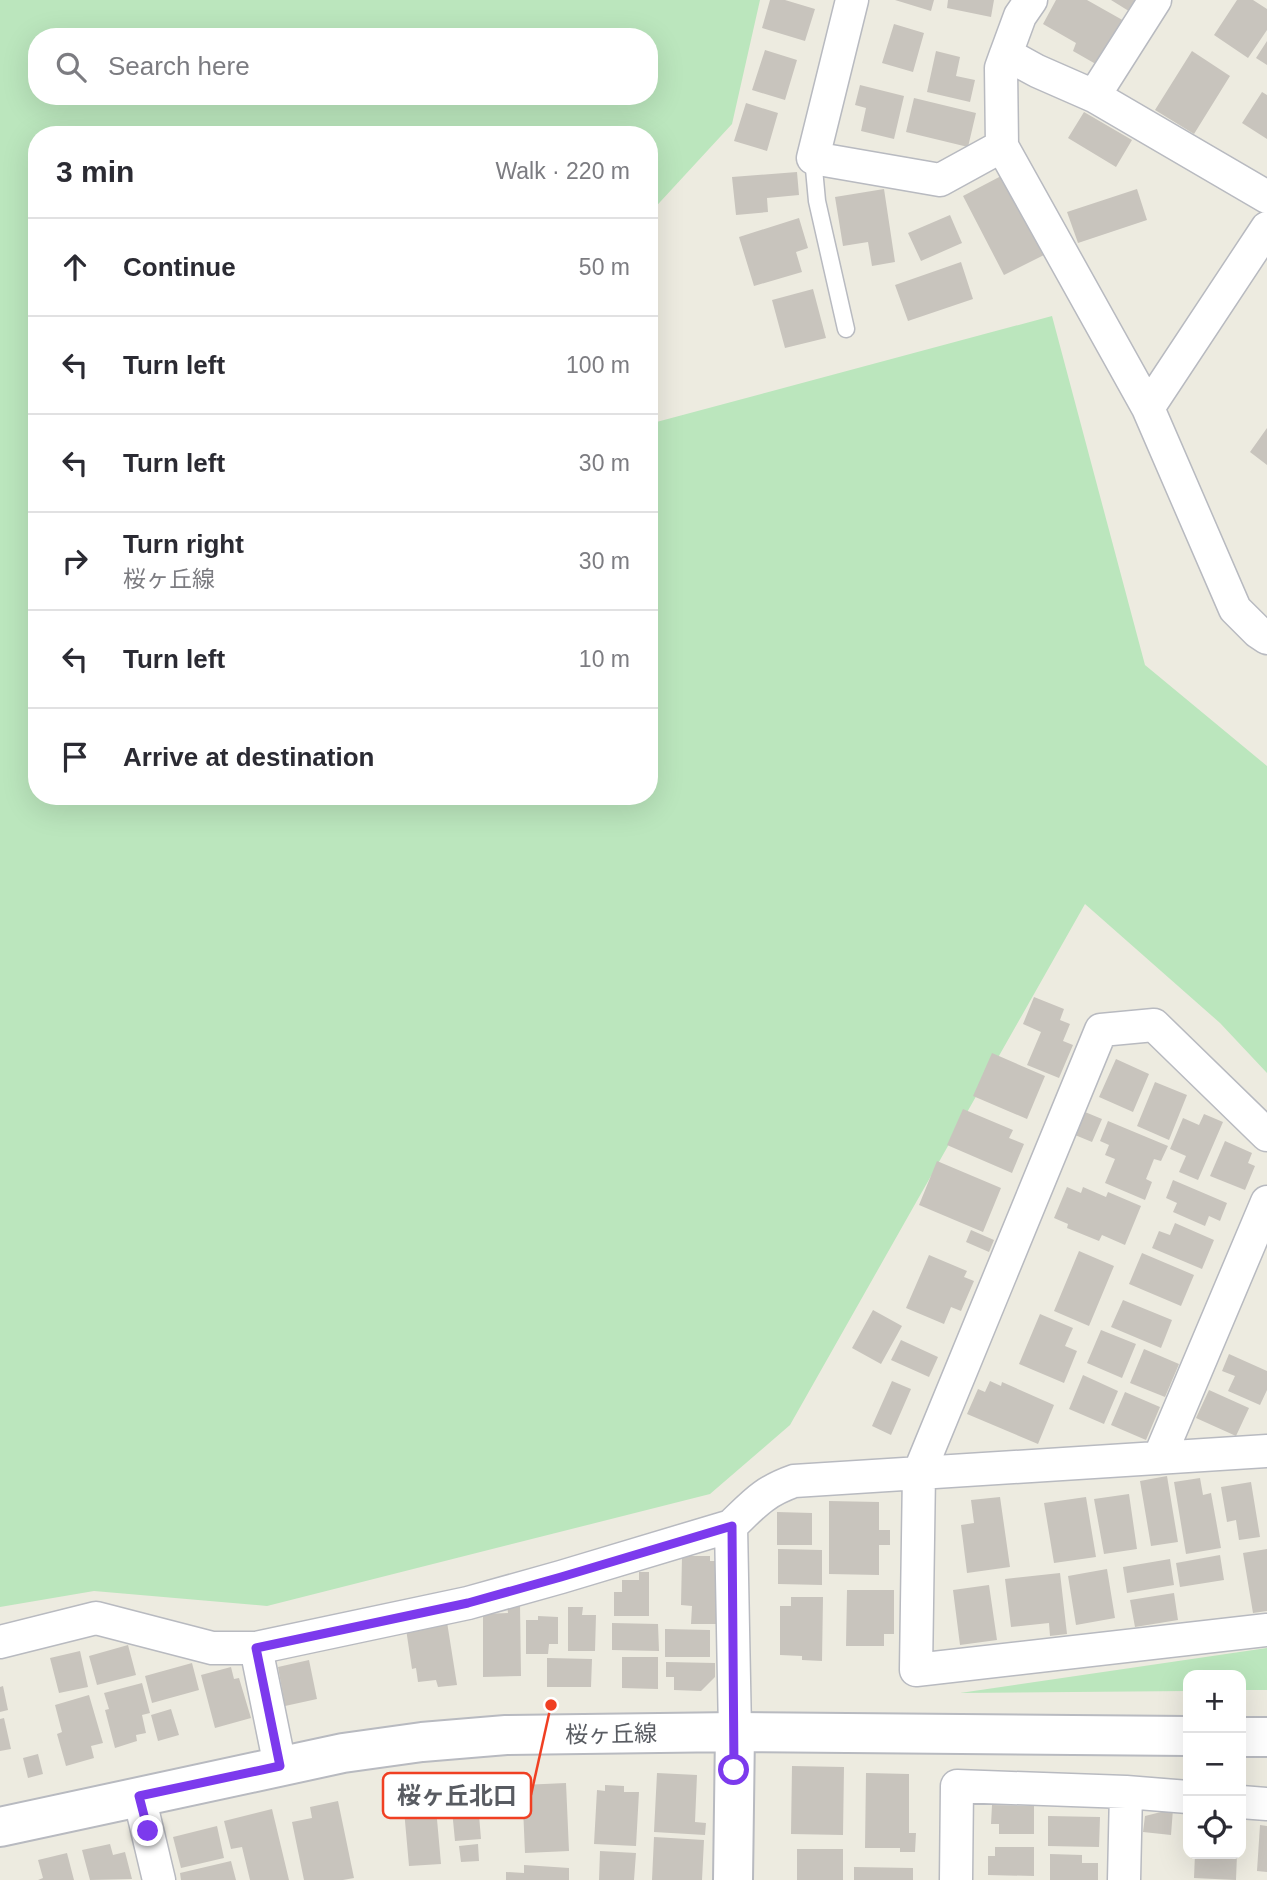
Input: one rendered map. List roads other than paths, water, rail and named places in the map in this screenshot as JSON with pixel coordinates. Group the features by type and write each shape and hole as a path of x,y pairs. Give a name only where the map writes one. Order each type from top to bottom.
{"street":[{"path":"852,0 813,158 940,180 1002,146"},
{"path":"1031,0 1020,16 1001,68 1002,146 1148,408 1235,609 1264,629"},
{"path":"1094,96 1155,0"},
{"path":"1006,54 1094,96 1267,197"},
{"path":"1148,408 1267,228"},
{"path":"1267,1135 1154,1025 1101,1030 919,1473 916,1670 1267,1630"},
{"path":"1158,1458 1267,1202"},
{"path":"0,1642 96,1618 212,1648 256,1648 468,1603 732,1526 761,1496 794,1481 1267,1451"},
{"path":"732,1526 733,1880"},
{"path":"256,1648 280,1766"},
{"name":"桜ヶ丘線","path":"0,1827 343,1753 422,1742 506,1735 734,1732 1183,1736"},
{"path":"1246,1737 1267,1737"},
{"path":"956,1880 957,1786 1183,1797"},
{"path":"1124,1880 1126,1792"},
{"path":"139,1796 159,1880"},
{"path":"1246,1802 1267,1804"}],"lane":[{"path":"813,158 817,201 846,329"}],"place":[{"name":"桜ヶ丘北口","path":"551,1705"}]}
